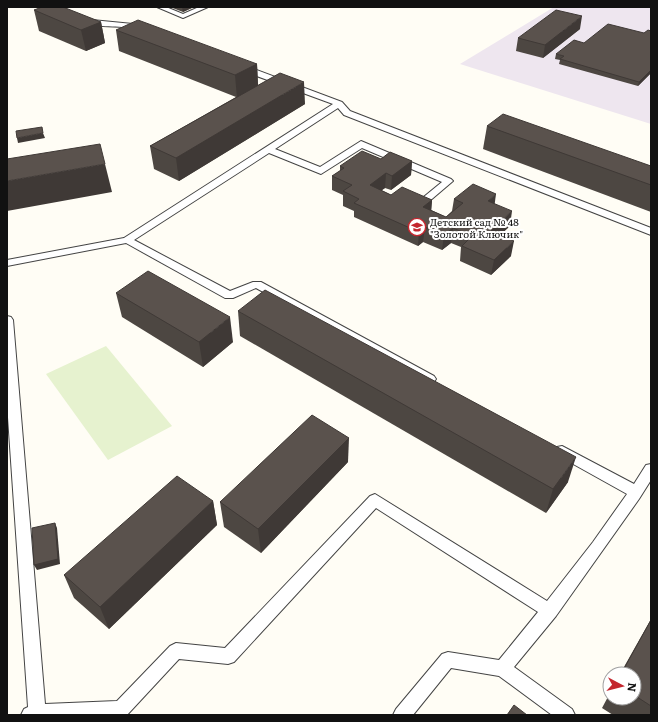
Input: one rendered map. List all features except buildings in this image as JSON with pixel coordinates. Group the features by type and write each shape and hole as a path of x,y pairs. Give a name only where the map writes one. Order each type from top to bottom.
{"lane":[{"path":"160,7 183,16 204,7"},
{"path":"78,17 91,22 133,26 148,32"},
{"path":"236,65 339,104 347,113 651,232"},
{"path":"7,263 127,240 339,104"},
{"path":"268,149 321,171 361,144 448,181 423,202"},
{"path":"127,240 229,295 257,284 443,386"},
{"path":"7,320 33,714 125,712 176,651 228,656 374,500 550,611"},
{"path":"554,447 636,492"},
{"path":"502,669 550,611 651,469"},
{"path":"402,715 448,660 502,669 566,715"}],"shaded area":[{"path":"554,7 651,7 651,124 460,64"}],"green space":[{"path":"106,346 172,426 108,460 46,374"}],"place":[{"name":"Детский сад № 48 \"Золотой Ключик\"","path":"417,227"}]}
